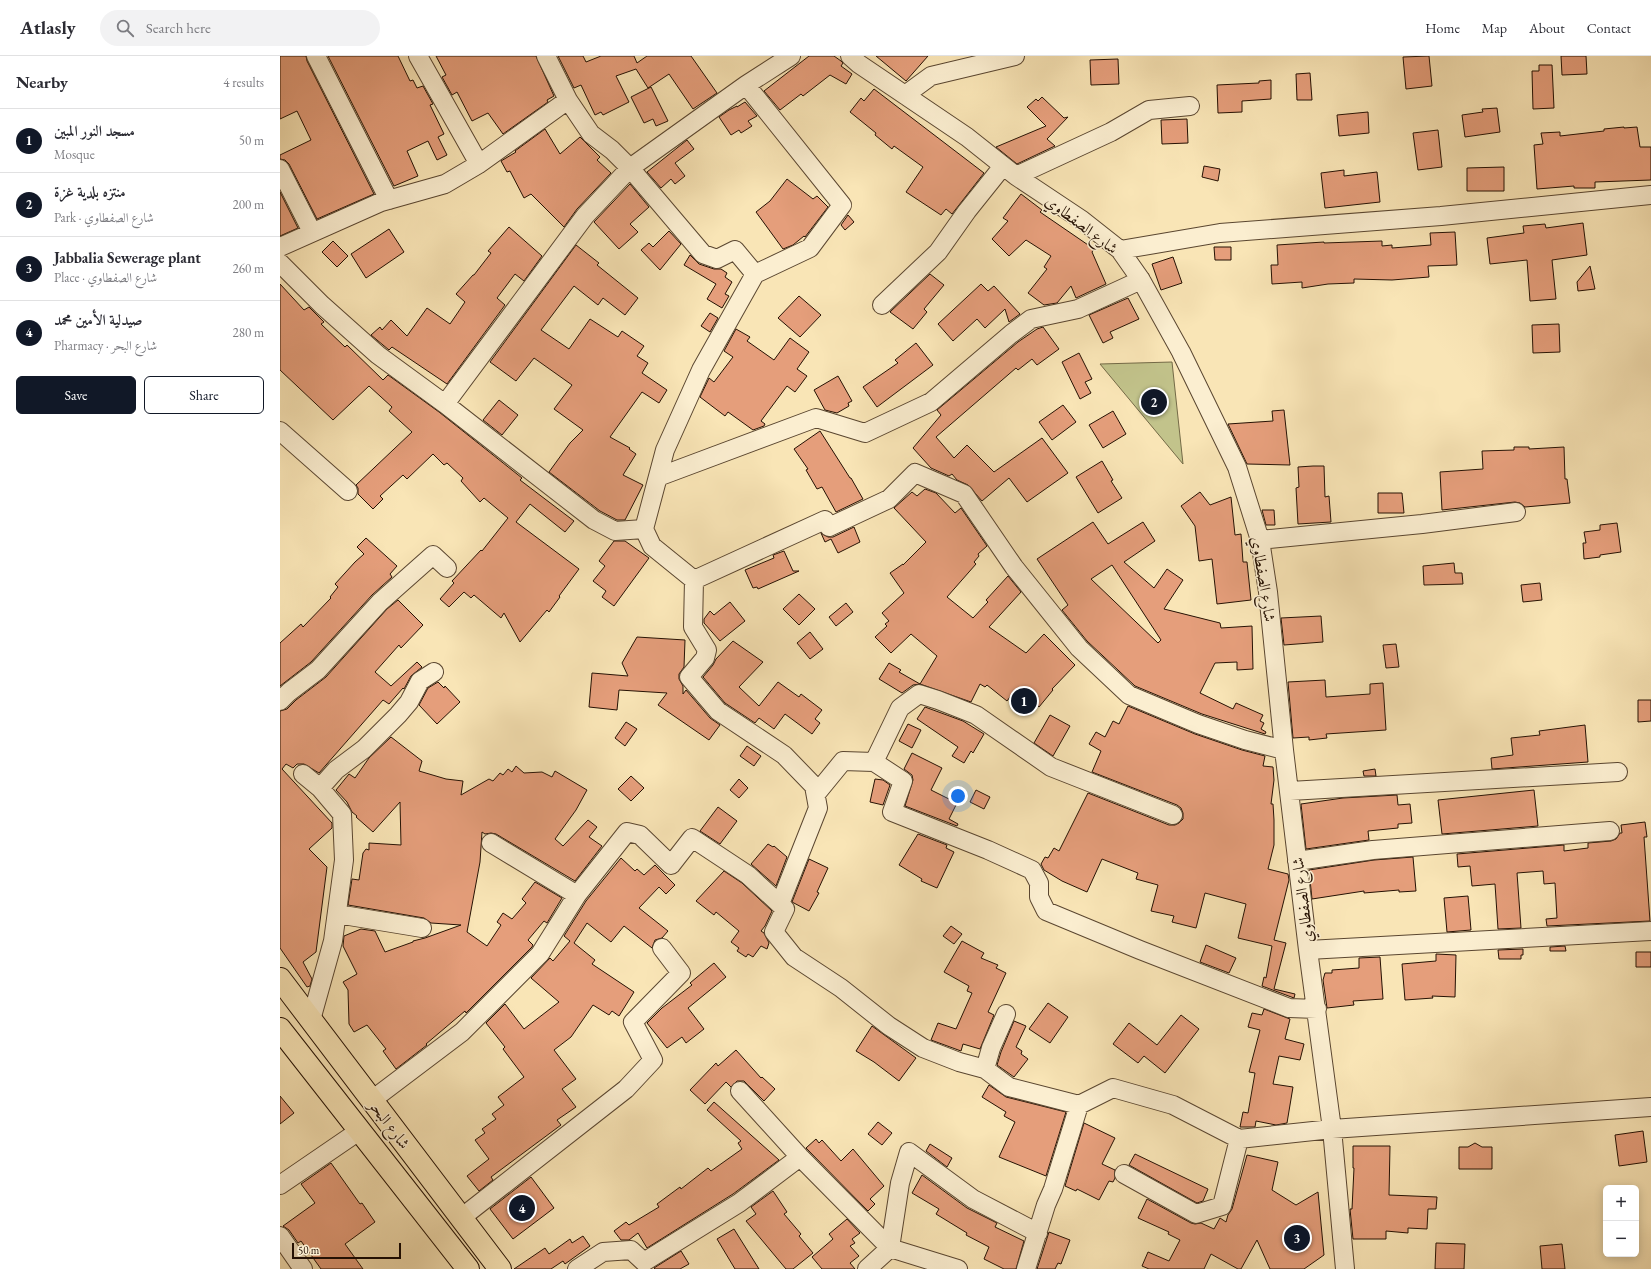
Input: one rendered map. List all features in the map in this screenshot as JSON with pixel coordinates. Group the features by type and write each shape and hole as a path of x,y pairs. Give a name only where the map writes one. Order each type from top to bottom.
{"main road":[{"name":"شارع البحر","path":"280,979 500,1269"},
{"name":"شارع البحر","path":"280,1029 468,1269"}],"street":[{"path":"316,56 389,200"},
{"path":"418,56 479,164"},
{"path":"546,56 568,100 592,134 612,150 630,168 703,254 717,259 735,250 755,274"},
{"path":"445,404 586,216 630,168 746,85 791,56"},
{"name":"شارع الصفطاوي","path":"850,56 967,137 1010,171 1082,220 1120,250 1141,280 1181,352 1237,467 1260,540 1268,592 1297,861 1332,1129 1344,1268"},
{"path":"905,95 931,76 1015,56"},
{"path":"694,580 652,546 644,529 665,450 700,370 755,274 810,248 842,206 746,85"},
{"path":"280,246 389,200 445,184 479,164 568,100"},
{"path":"882,305 938,252 967,211 1010,171 1111,132 1149,110 1190,106"},
{"path":"280,168 312,232"},
{"path":"1120,250 1220,234 1465,214 1651,195"},
{"path":"280,262 322,306 378,355 445,404 594,520 615,531 644,529"},
{"path":"658,478 816,418 865,433 931,402 1011,334 1031,319 1078,309 1141,280"},
{"path":"280,431 348,491"},
{"path":"694,580 826,520 829,527 889,499 915,473 964,494 1014,567 1079,648 1129,695 1205,726 1245,740 1284,750"},
{"path":"1260,540 1422,524 1516,512"},
{"path":"280,701 289,692 318,670 380,602 433,555 447,568"},
{"path":"694,580 693,627 706,650 705,658 689,677 718,711 784,755 814,786 818,808 780,904"},
{"path":"320,788 336,770 364,749 394,720 409,702 420,681 434,672"},
{"path":"874,762 900,708 919,694 976,715 1051,767 1173,816"},
{"path":"816,794 843,761 874,762 904,781 892,812 988,850 1032,870 1039,883 1039,897 1046,911 1140,950 1289,1008 1317,1008"},
{"path":"1290,791 1618,772"},
{"path":"303,774 320,788 342,814 344,860 333,941 311,1020"},
{"path":"1297,861 1373,850 1610,831"},
{"path":"372,1100 462,1032 540,954 577,895 627,832 640,835 671,865 692,838 748,875 784,909 774,932 794,957 841,988 889,1026 922,1048 959,1062 985,1069 1009,1087 1078,1105 1113,1088 1173,1105 1239,1140 1332,1129 1651,1107"},
{"path":"491,843 577,895"},
{"path":"337,914 422,928"},
{"path":"1308,950 1651,931"},
{"path":"461,1218 626,1089 653,1060 633,1022 681,973 662,948"},
{"path":"985,1069 991,1048 1006,1014"},
{"path":"740,1091 800,1157 890,1248 958,1269"},
{"path":"1026,1269 1046,1205 1054,1189 1078,1105"},
{"path":"280,1185 359,1130"},
{"path":"1124,1174 1196,1214 1222,1206 1239,1140"},
{"path":"867,1269 890,1248 900,1183 910,1152 973,1199 1038,1233"},
{"path":"577,1269 603,1252 631,1250 644,1262 739,1202 800,1157"},
{"path":"280,1236 303,1269"}],"green space":[{"path":"1172,362 1183,464 1100,364"}],"building":[{"path":"280,56 306,56 307,61 374,194 317,219 289,164 285,160 280,159 280,155 311,140 297,111 280,119"},
{"path":"328,56 398,56 410,81 413,80 417,88 423,86 433,104 430,105 444,134 438,137 447,155 437,160 428,141 407,151 418,176 394,186"},
{"path":"436,56 536,56 554,96 547,100 548,102 503,134 488,113 472,121 457,92 452,95 442,77 446,75"},
{"path":"558,56 583,56 586,62 601,56 634,56 637,63 647,56 691,56 717,93 693,109 669,74 648,88 636,69 616,76 629,102 603,115 601,112 595,115 581,85 574,88"},
{"path":"809,56 834,56 843,63 841,66 852,74 846,84 830,75 803,96 801,94 780,110 764,91"},
{"path":"876,56 928,56 906,81"},
{"path":"1429,56 1432,86 1406,89 1403,57"},
{"path":"1561,56 1586,56 1587,74 1562,75"},
{"path":"1118,59 1119,84 1091,85 1090,60"},
{"path":"1539,65 1552,65 1554,108 1533,109 1532,71 1539,71"},
{"path":"1310,73 1312,100 1297,100 1296,74"},
{"path":"1271,80 1271,99 1242,101 1242,112 1218,113 1217,85 1259,83 1259,81"},
{"path":"651,87 668,121 656,126 653,119 644,123 631,97"},
{"path":"874,89 984,173 952,214 946,209 941,215 906,192 923,167 894,146 892,149 875,135 876,133 850,112 861,98 864,101"},
{"path":"1042,97 1064,118 1068,117 1047,139 1055,146 1017,164 996,147 1046,126 1027,107 1036,99 1038,101"},
{"path":"745,102 757,116 748,121 752,126 741,133 739,130 731,135 719,117"},
{"path":"1497,108 1500,132 1465,137 1462,115 1483,112 1482,109"},
{"path":"1368,112 1369,133 1339,136 1337,115"},
{"path":"1187,119 1188,143 1162,144 1161,120"},
{"path":"1624,127 1637,127 1640,147 1651,147 1651,180 1595,182 1595,188 1574,188 1574,186 1537,189 1534,145 1543,144 1541,133 1560,132 1560,136"},
{"path":"545,129 560,154 580,137 600,157 597,160 611,173 577,209 564,227 531,194 524,198 510,171 507,172 501,161 516,152 515,151"},
{"path":"1438,130 1442,167 1418,170 1413,133"},
{"path":"687,140 694,149 675,163 685,176 675,184 671,179 661,188 647,172"},
{"path":"1204,166 1220,169 1218,181 1202,177"},
{"path":"1504,167 1504,191 1467,191 1467,168"},
{"path":"1344,170 1344,176 1377,172 1380,202 1325,208 1321,173"},
{"path":"787,179 813,199 817,196 828,207 805,237 804,236 793,245 783,249 756,212 770,201"},
{"path":"630,184 649,207 630,224 638,232 619,249 594,222"},
{"path":"280,192 298,228 280,236"},
{"path":"1021,194 1042,210 1040,212 1094,249 1092,252 1106,284 1076,298 1071,286 1057,303 1044,305 1028,293 1047,269 1044,267 1051,256 1026,240 1009,256 992,239 1008,221 1003,218"},
{"path":"848,215 854,222 845,230 841,225"},
{"path":"1583,223 1587,255 1552,260 1556,299 1530,301 1527,260 1490,264 1487,238 1524,233 1523,226 1545,224 1546,228"},
{"path":"509,227 542,256 524,281 515,274 497,298 505,305 447,384 392,347 389,350 371,335 380,327 382,330 391,320 407,336 427,308 450,324 465,302 456,294 474,275 491,253 488,251"},
{"path":"389,229 404,252 366,278 351,254"},
{"path":"669,231 681,244 660,270 641,250 649,243 653,247"},
{"path":"1455,232 1457,265 1428,266 1429,277 1392,280 1354,279 1354,283 1328,284 1302,288 1302,282 1272,284 1271,265 1278,265 1277,245 1324,242 1382,241 1382,246 1392,245 1392,248 1431,245 1430,233"},
{"path":"333,241 348,256 337,267 322,252"},
{"path":"576,245 599,263 597,265 638,298 625,315 603,298 598,305 574,286 541,330 569,349 590,319 618,337 622,331 644,346 637,356 648,363 642,373 667,390 659,403 642,392 610,437 630,448 629,449 636,454 623,475 643,485 625,520 617,520 600,511 549,472 570,443 583,430 554,409 572,385 534,358 516,381 490,362"},
{"path":"1214,247 1231,247 1231,260 1215,260"},
{"path":"690,255 699,264 714,269 721,269 727,273 725,277 732,282 725,294 729,296 722,308 707,299 716,284 684,265"},
{"path":"1173,257 1182,283 1161,290 1152,264"},
{"path":"1590,266 1595,289 1578,291 1577,282"},
{"path":"930,274 944,285 924,309 927,312 913,329 890,312"},
{"path":"280,284 304,310 309,307 324,322 321,324 345,347 347,345 383,380 388,375 439,412 522,478 520,480 574,521 565,532 530,504 516,522 579,569 549,612 547,610 520,642 504,613 501,618 474,595 471,598 464,592 449,607 440,599 454,583 452,581 481,550 482,551 508,518 484,498 480,502 461,481 463,478 447,463 444,465 433,454 407,479 403,475 380,496 383,499 373,509 358,494 358,488 356,485 412,432 389,411 392,407 369,386 333,420 280,370"},
{"path":"981,284 988,291 994,286 1020,314 1009,322 1005,309 985,328 977,319 953,341 938,324"},
{"path":"799,296 821,315 800,337 778,318"},
{"path":"1128,298 1139,319 1110,332 1113,338 1103,343 1089,315"},
{"path":"710,313 718,318 710,332 701,326"},
{"path":"1559,324 1560,352 1533,353 1532,325"},
{"path":"1043,327 1059,349 1037,365 1032,359 1018,370 1016,368 936,437 954,458 967,445 994,472 1042,438 1068,473 1027,502 1009,478 982,501 968,485 957,480 952,474 949,476 931,468 913,448 941,415 937,410 1018,342 1037,329"},
{"path":"736,329 750,337 747,341 774,360 790,338 809,352 797,369 807,376 795,392 787,386 761,421 765,424 764,426 753,430 728,412 725,416 700,397 709,378 714,382 733,357 724,351"},
{"path":"916,343 933,365 877,407 863,387 898,363 895,360"},
{"path":"1079,353 1092,379 1085,382 1091,393 1080,399 1062,362"},
{"path":"838,376 852,401 848,403 849,406 837,413 825,410 814,390"},
{"path":"499,400 518,415 502,435 483,420"},
{"path":"1063,405 1076,422 1052,440 1039,422"},
{"path":"1284,410 1290,465 1247,464 1228,424 1273,421 1272,411"},
{"path":"1113,411 1126,434 1103,448 1089,425"},
{"path":"820,431 863,499 836,512 822,487 817,489 806,470 808,469 794,449"},
{"path":"1514,447 1529,447 1529,449 1564,447 1565,479 1567,479 1570,503 1525,507 1520,503 1515,502 1442,510 1440,472 1483,469 1482,451 1514,450"},
{"path":"1102,461 1113,480 1111,481 1122,498 1098,513 1076,477"},
{"path":"1324,466 1325,497 1329,496 1331,522 1298,524 1296,488 1299,487 1298,467"},
{"path":"925,489 936,493 955,513 961,508 987,546 978,554 979,556 974,562 976,564 947,597 973,618 988,602 986,600 1008,576 1021,592 989,627 1026,653 1044,634 1075,665 1052,689 1053,690 1039,707 1016,689 1007,701 987,685 985,687 980,684 971,702 920,684 937,656 911,634 891,653 875,637 887,626 885,624 889,621 882,613 904,593 890,573 903,565 926,542 894,508 912,492 917,496"},
{"path":"1200,492 1210,505 1231,497 1235,535 1241,534 1243,562 1247,562 1251,600 1217,604 1212,559 1199,561 1195,526 1181,506"},
{"path":"1378,493 1402,493 1404,513 1378,513"},
{"path":"1262,510 1274,510 1275,525 1266,525"},
{"path":"1093,522 1108,544 1143,522 1155,541 1124,562 1154,588 1167,569 1183,580 1164,609 1220,623 1221,628 1252,626 1253,669 1237,670 1237,662 1215,663 1200,693 1233,709 1236,703 1263,715 1260,721 1264,723 1261,729 1266,732 1265,734 1202,714 1135,686 1087,641 1062,610 1068,605 1037,559","holes":["1112,565 1161,640 1158,643 1091,579"]},
{"path":"1617,523 1621,552 1584,559 1583,543 1586,543 1584,532 1600,530 1600,525"},
{"path":"854,527 860,542 838,553 831,539 825,542 821,533 828,537 833,537"},
{"path":"366,538 397,566 390,574 392,577 372,595 311,662 280,686 280,643 301,624 303,627 331,598 330,597 338,587 335,584 364,554 357,547"},
{"path":"614,541 625,541 649,558 614,606 602,597 606,591 593,581 605,566 599,561"},
{"path":"784,551 793,571 799,571 758,589 757,587 753,588 745,570 774,558 773,555"},
{"path":"1454,563 1455,573 1462,573 1463,584 1424,585 1423,566"},
{"path":"1540,583 1542,600 1523,602 1521,585"},
{"path":"799,594 815,609 799,625 783,609"},
{"path":"398,600 423,625 401,648 399,645 375,672 391,686 417,662 422,667 411,676 404,689 403,688 389,704 383,700 319,773 304,764 297,764 293,768 286,764 282,769 332,823 332,828 309,849 327,867 316,952 303,962 312,979 310,986 307,987 280,948 280,711 287,709 296,700 326,677 387,609"},
{"path":"730,602 745,621 720,641 704,623 704,619 710,611 714,615"},
{"path":"846,603 853,612 836,626 829,617"},
{"path":"1321,616 1323,642 1284,645 1281,618"},
{"path":"810,632 823,649 810,659 797,643"},
{"path":"637,637 685,640 684,667 679,674 679,679 683,686 683,694 686,690 710,718 720,725 709,740 658,705 667,693 619,690 617,710 589,707 592,673 628,676 622,663"},
{"path":"733,641 763,662 739,687 759,706 778,682 799,697 801,694 822,710 815,719 820,723 812,734 785,714 774,729 759,718 755,723 725,703 703,677 716,659"},
{"path":"1396,644 1399,667 1386,668 1383,645"},
{"path":"889,663 901,670 899,672 920,684 913,685 902,693 879,679"},
{"path":"1325,680 1326,697 1370,694 1370,684 1383,683 1386,730 1326,734 1327,738 1309,740 1309,737 1293,738 1288,682"},
{"path":"438,682 444,688 445,686 460,702 437,724 419,705 428,688"},
{"path":"1638,700 1651,700 1651,721 1638,722"},
{"path":"1128,706 1195,734 1265,756 1263,766 1273,767 1274,780 1271,804 1273,804 1274,845 1268,869 1288,874 1289,880 1274,940 1286,943 1274,989 1295,994 1294,998 1262,986 1264,977 1266,978 1272,946 1238,938 1246,904 1205,893 1196,928 1172,922 1174,916 1151,911 1158,885 1136,879 1138,873 1102,859 1087,892 1062,881 1044,870 1041,864 1045,857 1048,858 1054,848 1059,851 1088,793 1169,825 1175,825 1183,819 1181,808 1177,805 1092,772 1101,751 1089,744 1096,732 1105,737 1113,721 1119,724"},
{"path":"925,707 963,721 984,734 973,753 971,751 964,763 952,756 958,747 917,719"},
{"path":"1050,715 1070,726 1053,756 1034,743"},
{"path":"626,722 637,729 625,746 615,738"},
{"path":"908,724 921,730 912,748 899,741"},
{"path":"1585,725 1588,762 1492,769 1491,758 1513,755 1511,738 1540,735 1539,731"},
{"path":"391,737 422,761 419,771 446,779 463,781 461,795 489,779 493,781 500,773 503,775 508,769 512,772 516,766 524,773 542,772 552,777 555,771 587,790 576,810 555,839 563,846 588,820 597,827 589,837 602,846 575,881 496,834 485,834 482,832 480,862 467,932 487,946 501,925 497,922 503,913 512,919 526,903 522,899 535,882 562,898 547,923 544,921 528,940 533,945 532,947 466,1013 465,1011 426,1044 427,1045 396,1069 383,1051 386,1049 367,1025 354,1032 349,1024 348,990 343,982 357,974 343,946 344,936 361,929 375,931 385,952 461,925 431,923 424,918 348,905 352,879 359,880 363,853 366,849 369,850 369,843 401,845 400,802 373,832 356,817 357,816 352,812 347,802 336,790 349,774 355,778 369,758"},
{"path":"747,746 761,756 754,766 740,756"},
{"path":"912,753 942,768 931,790 957,803 949,819 958,824 957,826 905,806 913,780 912,775 904,769"},
{"path":"1375,769 1376,776 1364,776 1363,771"},
{"path":"631,776 644,788 631,801 618,789"},
{"path":"739,779 748,788 739,798 730,790"},
{"path":"875,779 883,780 890,785 883,805 870,802"},
{"path":"976,790 990,797 984,809 970,802"},
{"path":"1534,790 1538,826 1442,834 1438,800"},
{"path":"1397,795 1398,805 1410,804 1412,823 1398,824 1398,828 1368,831 1369,840 1306,849 1301,804 1343,798"},
{"path":"718,807 737,821 720,844 700,831"},
{"path":"1645,822 1647,837 1644,837 1650,921 1547,926 1546,919 1557,918 1555,883 1544,884 1543,871 1517,873 1521,928 1498,929 1495,884 1472,886 1470,866 1458,867 1457,854 1564,845 1564,851 1588,848 1588,843 1611,841 1616,839 1620,833 1622,833 1621,825"},
{"path":"918,834 947,845 946,848 954,852 937,888 921,881 922,879 899,865"},
{"path":"768,844 773,847 774,846 787,857 776,886 751,864"},
{"path":"1413,857 1416,891 1399,892 1399,890 1364,893 1364,891 1312,899 1309,870 1374,860"},
{"path":"621,858 635,871 637,869 644,875 655,865 675,885 666,894 659,887 639,908 668,931 662,938 655,940 652,948 624,926 611,942 587,923 574,943 595,960 592,964 634,992 619,1016 612,1011 609,1015 593,1005 571,1037 554,1050 576,1079 562,1089 576,1107 557,1120 561,1125 491,1177 493,1180 479,1191 467,1176 489,1159 475,1140 485,1133 482,1129 496,1119 492,1114 504,1105 498,1097 524,1077 503,1049 505,1047 486,1023 505,1004 524,1029 559,1002 531,978 550,958 553,961 570,941 564,936 586,901"},
{"path":"809,859 828,868 817,892 819,893 809,911 792,902"},
{"path":"724,871 742,883 772,911 761,931 764,933 769,943 767,949 761,946 753,957 748,954 746,957 737,951 739,948 731,942 739,931 716,912 714,915 696,901"},
{"path":"1468,896 1471,930 1447,932 1444,898"},
{"path":"951,926 962,934 954,944 943,936"},
{"path":"962,941 984,953 981,958 998,965 996,968 1006,973 988,1012 994,1015 980,1049 963,1044 961,1051 931,1040 938,1023 956,1029 972,993 967,991 969,986 944,972"},
{"path":"1206,945 1236,958 1229,973 1200,962"},
{"path":"1565,946 1566,951 1550,951 1550,947"},
{"path":"1523,949 1521,959 1499,959 1498,950"},
{"path":"1636,952 1651,952 1651,967 1636,967"},
{"path":"1436,954 1456,955 1455,997 1432,996 1433,998 1405,1000 1402,964 1436,961"},
{"path":"1380,957 1383,999 1353,1001 1354,1005 1327,1008 1323,980 1325,973 1332,973 1332,970 1359,968 1359,958"},
{"path":"714,963 726,977 688,1008 704,1029 686,1043 682,1037 667,1048 647,1023 662,1008 692,985 690,983"},
{"path":"1048,1003 1068,1017 1050,1043 1029,1029"},
{"path":"1264,1009 1290,1019 1285,1039 1304,1044 1300,1060 1279,1056 1273,1084 1293,1087 1287,1123 1276,1125 1256,1121 1255,1127 1240,1127 1243,1112 1248,1113 1255,1073 1249,1072 1260,1030 1248,1027 1252,1013 1262,1015"},
{"path":"1181,1015 1199,1029 1165,1073 1144,1056 1138,1063 1113,1044 1129,1023 1157,1045"},
{"path":"1014,1021 1026,1026 1016,1047 1022,1051 1021,1054 1028,1059 1014,1077 997,1065"},
{"path":"872,1026 916,1058 899,1081 874,1062 856,1051"},
{"path":"736,1050 761,1078 762,1077 775,1089 764,1101 744,1081 737,1081 731,1087 726,1082 705,1104 690,1090 716,1063 718,1066"},
{"path":"989,1085 1006,1097 1066,1112 1046,1176 999,1157 1015,1122 1004,1116 1006,1112 982,1097"},
{"path":"280,1096 294,1113 280,1124"},
{"path":"714,1102 779,1160 733,1194 647,1248 638,1233 629,1240 621,1240 614,1231 626,1222 629,1225 659,1207 657,1204 680,1187 681,1189 708,1168 711,1171 742,1149 738,1143 741,1141 707,1110"},
{"path":"878,1122 892,1133 882,1145 868,1134"},
{"path":"1084,1123 1115,1138 1102,1164 1115,1170 1115,1178 1113,1182 1109,1181 1099,1200 1077,1189 1076,1191 1065,1186"},
{"path":"1643,1131 1647,1162 1619,1166 1615,1135"},
{"path":"816,1139 819,1143 822,1140 841,1161 853,1149 884,1186 870,1199 875,1204 868,1211 806,1148"},
{"path":"1475,1143 1482,1147 1492,1147 1492,1169 1459,1169 1459,1147 1468,1147"},
{"path":"930,1144 952,1158 947,1167 926,1151"},
{"path":"1353,1146 1390,1146 1389,1195 1437,1197 1436,1209 1428,1209 1427,1229 1408,1228 1408,1233 1386,1231 1386,1239 1353,1239 1350,1209 1352,1209 1354,1168"},
{"path":"1135,1154 1208,1189 1203,1201 1197,1203 1129,1165"},
{"path":"1247,1155 1278,1162 1272,1190 1296,1205 1318,1192 1324,1255 1304,1269 1270,1269 1257,1240 1241,1269 1238,1269 1211,1254 1204,1269 1149,1269 1142,1266 1148,1252 1169,1261 1180,1240 1168,1234 1169,1232 1138,1218 1147,1199 1191,1223 1201,1223 1214,1229 1220,1218 1226,1222 1232,1209"},
{"path":"331,1163 360,1204 362,1203 375,1222 345,1244 363,1269 321,1269 301,1241 298,1243 289,1230 283,1226 315,1203 301,1184"},
{"path":"922,1175 967,1208 997,1223 995,1227 1024,1241 1016,1269 1004,1269 984,1259 989,1247 966,1235 967,1233 936,1214 939,1209 912,1193"},
{"path":"531,1177 554,1208 513,1239 490,1209"},
{"path":"773,1191 787,1212 784,1214 801,1234 799,1236 813,1253 793,1269 786,1269 746,1221 756,1214 751,1207"},
{"path":"847,1219 860,1233 852,1239 855,1243 850,1246 859,1256 850,1263 855,1269 822,1269 812,1257 833,1239 829,1234"},
{"path":"734,1229 759,1269 735,1269 717,1239"},
{"path":"1049,1232 1070,1240 1061,1264 1058,1263 1055,1269 1037,1269"},
{"path":"583,1236 590,1246 565,1264 563,1261 551,1269 514,1269 545,1248 549,1254 570,1239 572,1243"},
{"path":"1436,1243 1465,1244 1464,1269 1435,1269"},
{"path":"1562,1244 1565,1269 1542,1269 1540,1246"},
{"path":"681,1251 689,1264 680,1269 654,1268"}],"place":[{"name":"منتزه بلدية غزة","path":"1154,402"},
{"name":"مسجد النور المبين","path":"1024,701"},
{"name":"صيدلية الأمين محمد","path":"522,1208"},
{"name":"Jabbalia Sewerage plant","path":"1297,1238"}]}
